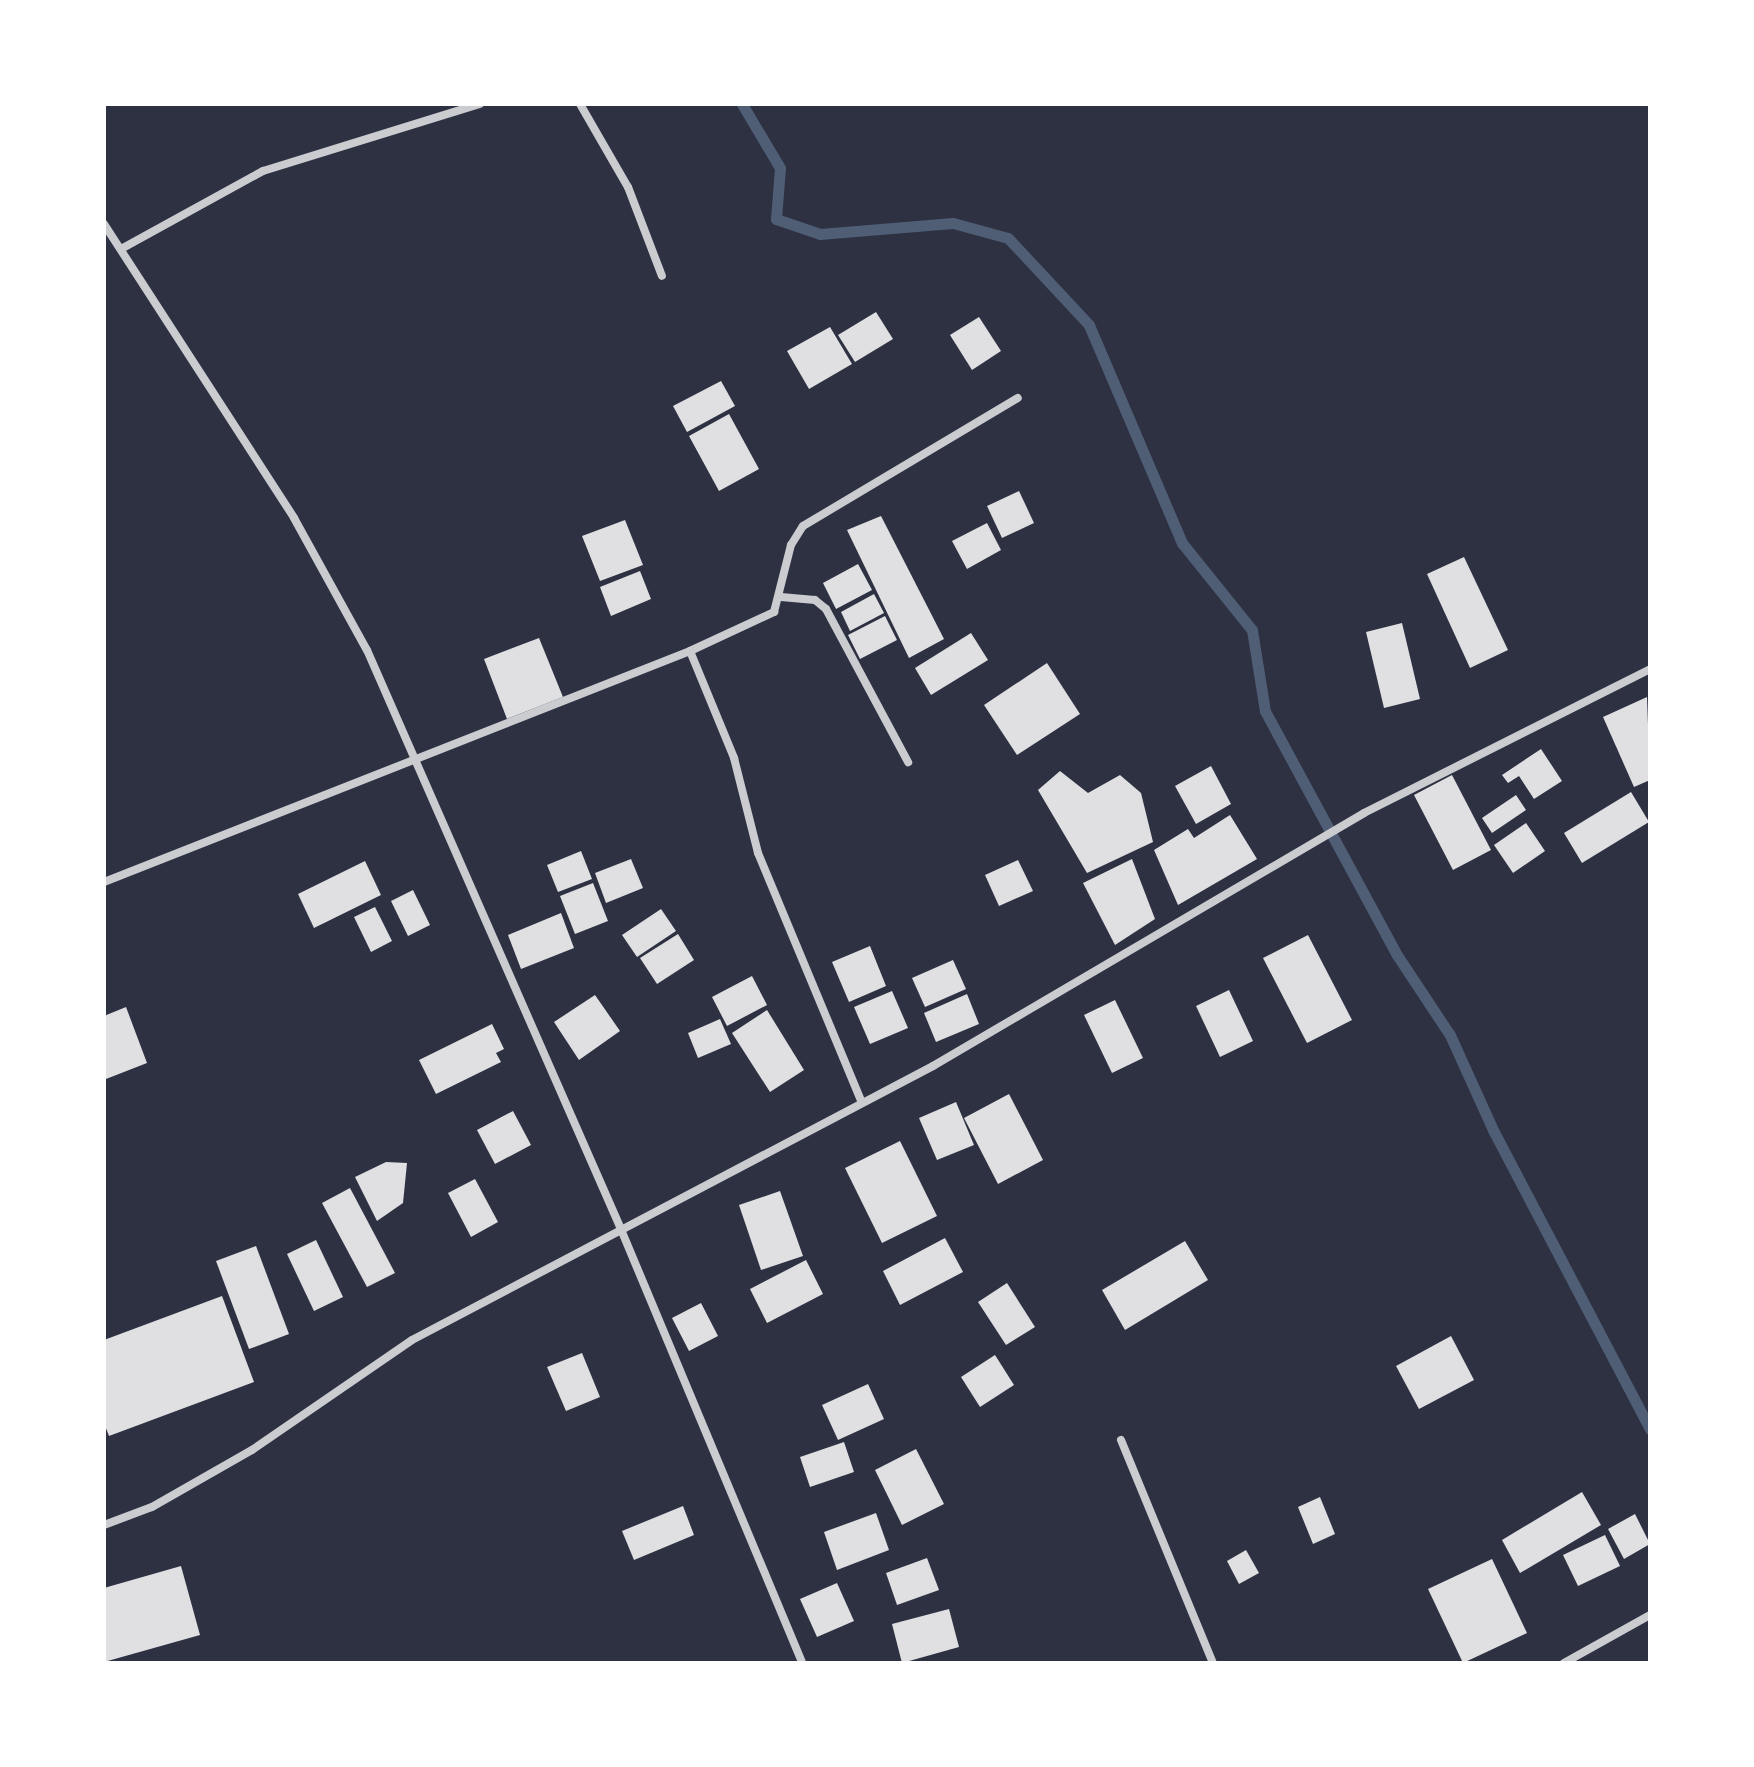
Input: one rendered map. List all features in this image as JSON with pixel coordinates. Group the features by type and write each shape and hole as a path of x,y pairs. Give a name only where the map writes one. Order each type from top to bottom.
{"street":[{"path":"121,249 263,171 480,104"},
{"path":"580,104 628,187 662,276"},
{"path":"104,224 294,518 367,650 418,758 541,1058 620,1227 802,1663"},
{"path":"104,882 767,618 781,597 791,545 803,526 1018,398"},
{"path":"781,597 815,600 826,609 908,762"},
{"path":"690,651 734,758 758,853 861,1101"},
{"path":"104,1525 152,1507 239,1457 412,1340 620,1227 933,1066 1364,813 1650,669"},
{"path":"1121,1440 1213,1663"},
{"path":"1564,1663 1650,1615"}],"building":[{"path":"876,312 893,339 855,362 838,335"},
{"path":"979,317 1001,351 972,370 950,335"},
{"path":"830,327 852,364 809,389 787,351"},
{"path":"721,381 735,406 687,432 673,406"},
{"path":"729,414 759,469 719,491 689,436"},
{"path":"1019,491 1034,523 1002,538 987,506"},
{"path":"881,516 944,639 909,658 847,530"},
{"path":"625,520 643,565 600,581 582,536"},
{"path":"987,523 1001,550 967,569 952,541"},
{"path":"1464,557 1508,650 1470,668 1427,574"},
{"path":"858,564 872,590 836,609 823,583"},
{"path":"640,571 651,599 611,616 600,587"},
{"path":"874,594 884,613 850,631 841,612"},
{"path":"885,616 897,640 860,659 848,635"},
{"path":"1402,623 1420,699 1384,708 1366,632"},
{"path":"971,633 988,660 931,695 915,668"},
{"path":"539,638 563,697 507,719 484,659"},
{"path":"1047,663 1080,714 1017,755 984,705"},
{"path":"1647,697 1650,780 1634,787 1603,717"},
{"path":"1541,749 1562,781 1534,799 1519,776 1508,783 1502,775"},
{"path":"1211,766 1231,804 1196,824 1175,786"},
{"path":"1060,771 1088,793 1120,775 1141,793 1153,842 1087,873 1038,790"},
{"path":"1452,775 1491,850 1453,870 1414,795"},
{"path":"1631,792 1649,822 1582,863 1564,833"},
{"path":"1516,795 1526,810 1492,833 1482,818"},
{"path":"1230,815 1257,859 1178,905 1154,850 1188,829 1194,838"},
{"path":"1526,823 1545,851 1513,873 1494,845"},
{"path":"581,851 592,879 558,892 547,865"},
{"path":"631,859 643,888 606,903 595,873"},
{"path":"1132,859 1155,919 1115,945 1083,883"},
{"path":"1018,860 1033,891 999,906 985,875"},
{"path":"365,861 381,895 314,928 298,894"},
{"path":"593,883 608,921 575,934 560,896"},
{"path":"413,890 430,925 408,936 391,901"},
{"path":"375,907 392,941 371,952 354,917"},
{"path":"661,909 676,931 637,957 622,935"},
{"path":"561,913 574,948 521,969 508,935"},
{"path":"678,934 694,960 657,984 640,958"},
{"path":"1308,935 1352,1020 1307,1043 1263,958"},
{"path":"870,946 886,986 849,1002 832,962"},
{"path":"953,960 966,989 925,1007 912,978"},
{"path":"752,976 767,1005 727,1026 712,997"},
{"path":"1229,990 1253,1041 1220,1057 1196,1006"},
{"path":"892,991 908,1028 870,1044 854,1007"},
{"path":"967,994 979,1024 936,1042 924,1013"},
{"path":"595,995 620,1031 579,1060 554,1022"},
{"path":"1115,1000 1143,1058 1112,1073 1084,1015"},
{"path":"126,1007 147,1063 106,1079 104,1016"},
{"path":"767,1010 804,1070 770,1092 732,1033"},
{"path":"720,1019 731,1044 698,1058 688,1033"},
{"path":"492,1024 504,1049 496,1053 501,1062 436,1094 419,1060"},
{"path":"1009,1094 1043,1160 998,1184 964,1118"},
{"path":"956,1102 974,1145 937,1160 919,1118"},
{"path":"513,1111 531,1145 495,1164 477,1130"},
{"path":"900,1141 937,1216 882,1243 845,1168"},
{"path":"386,1162 407,1163 403,1203 377,1221 355,1177"},
{"path":"475,1179 498,1222 471,1237 448,1193"},
{"path":"350,1188 395,1273 367,1287 322,1203"},
{"path":"780,1191 803,1256 761,1270 739,1205"},
{"path":"945,1238 963,1272 900,1305 883,1271"},
{"path":"316,1240 343,1297 314,1311 287,1254"},
{"path":"1185,1241 1208,1280 1125,1330 1102,1290"},
{"path":"256,1246 289,1334 249,1349 216,1261"},
{"path":"806,1260 823,1294 767,1323 750,1289"},
{"path":"1007,1283 1035,1327 1006,1345 978,1302"},
{"path":"222,1296 254,1382 109,1436 104,1423 104,1340"},
{"path":"701,1303 718,1336 689,1351 672,1318"},
{"path":"1451,1336 1474,1380 1419,1409 1396,1366"},
{"path":"582,1353 600,1397 566,1411 547,1367"},
{"path":"995,1355 1014,1385 980,1407 961,1377"},
{"path":"868,1384 884,1419 838,1440 822,1405"},
{"path":"844,1442 854,1472 810,1487 800,1457"},
{"path":"916,1449 944,1504 902,1525 875,1470"},
{"path":"1582,1492 1601,1525 1520,1573 1502,1540"},
{"path":"1320,1497 1335,1534 1313,1544 1298,1507"},
{"path":"683,1506 694,1535 634,1560 622,1531"},
{"path":"876,1513 889,1550 837,1570 824,1532"},
{"path":"1635,1514 1650,1544 1624,1559 1608,1529"},
{"path":"1605,1535 1620,1566 1578,1586 1563,1555"},
{"path":"1246,1550 1259,1573 1239,1584 1227,1561"},
{"path":"927,1558 939,1590 897,1605 886,1573"},
{"path":"1492,1559 1527,1633 1463,1663 1428,1589"},
{"path":"181,1566 200,1635 104,1662 104,1588"},
{"path":"837,1583 854,1621 817,1637 800,1599"},
{"path":"949,1609 959,1647 902,1663 892,1624"}],"waterway":[{"path":"742,104 780,168 776,219 820,234 953,223 1008,238 1089,325 1182,543 1252,630 1265,711 1397,955 1450,1035 1493,1130 1650,1429"}]}
